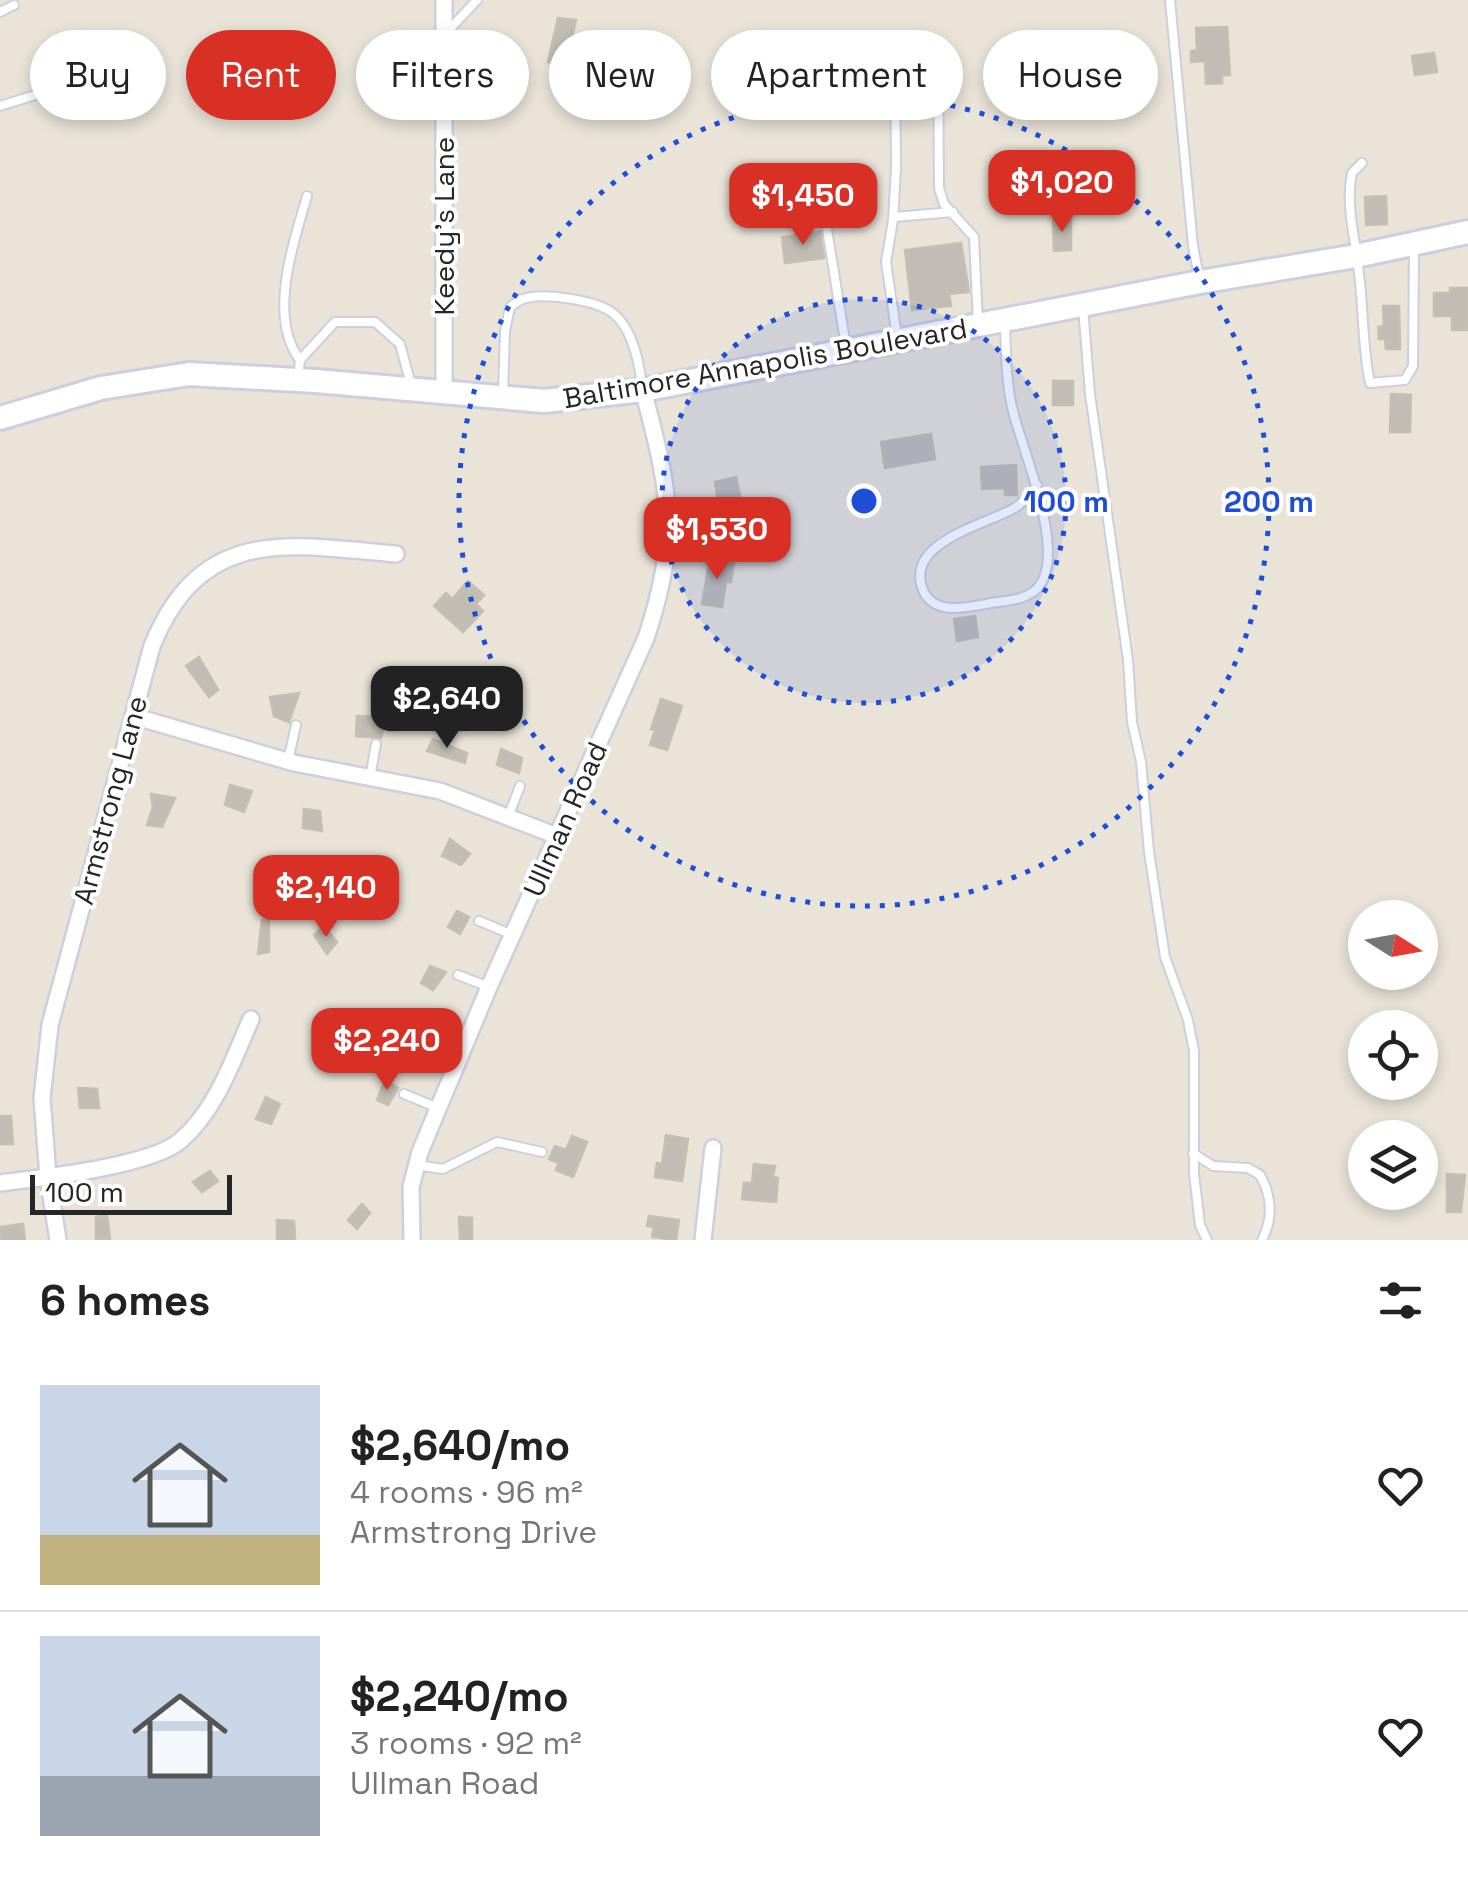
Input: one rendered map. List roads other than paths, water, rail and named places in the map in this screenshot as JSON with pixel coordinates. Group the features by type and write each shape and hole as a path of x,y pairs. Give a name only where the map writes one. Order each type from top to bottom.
{"main road":[{"name":"Baltimore Annapolis Boulevard","path":"0,418 101,388 189,374 299,370 412,390 544,401 643,390 1468,232"}],"street":[{"name":"Keedy's Lane","path":"444,0 444,30"},
{"name":"Keedy's Lane","path":"444,120 444,393"},
{"name":"Ullman Road","path":"412,1240 410,1187 416,1165 489,987 646,638 663,587 670,521 659,450 643,390"},
{"name":"Armstrong Lane","path":"58,1240 42,1098 50,1025 161,623 186,587 214,566 241,553 269,546 315,546 396,554"},
{"path":"133,716 288,761 440,791 557,836"},
{"path":"0,1183 128,1163 180,1142 214,1099 251,1019"},
{"path":"703,1240 713,1148"}],"lane":[{"path":"449,30 477,0"},
{"path":"1170,0 1193,246 1200,282"},
{"path":"0,12 14,5"},
{"path":"898,341 886,262 894,216 894,48 938,48 939,188 944,204 974,237 978,325"},
{"path":"0,106 30,97"},
{"path":"1362,163 1354,167 1350,184 1363,352 1370,383 1405,380 1414,366 1414,244"},
{"path":"299,370 289,345 286,270 307,196"},
{"path":"823,204 846,351"},
{"path":"894,216 952,212"},
{"path":"503,398 505,331 510,307 524,298 594,303 614,314 629,334 643,390"},
{"path":"1082,307 1090,394 1128,660 1132,722 1141,762 1149,852 1165,957 1188,1020 1194,1051 1193,1153 1200,1225 1207,1240"},
{"path":"1005,320 1014,418 1037,485 1047,558 1040,585 1014,600 948,609 931,601 920,577 933,549 950,537 1020,505 1037,485"},
{"path":"299,370 335,322 375,322 400,344 412,390"},
{"path":"288,761 296,725"},
{"path":"370,778 376,744"},
{"path":"508,816 520,786"},
{"path":"480,921 512,935"},
{"path":"458,975 489,987"},
{"path":"404,1094 438,1108"},
{"path":"416,1165 444,1169 498,1142 542,1152"},
{"path":"1193,1153 1213,1166 1248,1168 1260,1175 1270,1206 1270,1226 1262,1240"}]}
